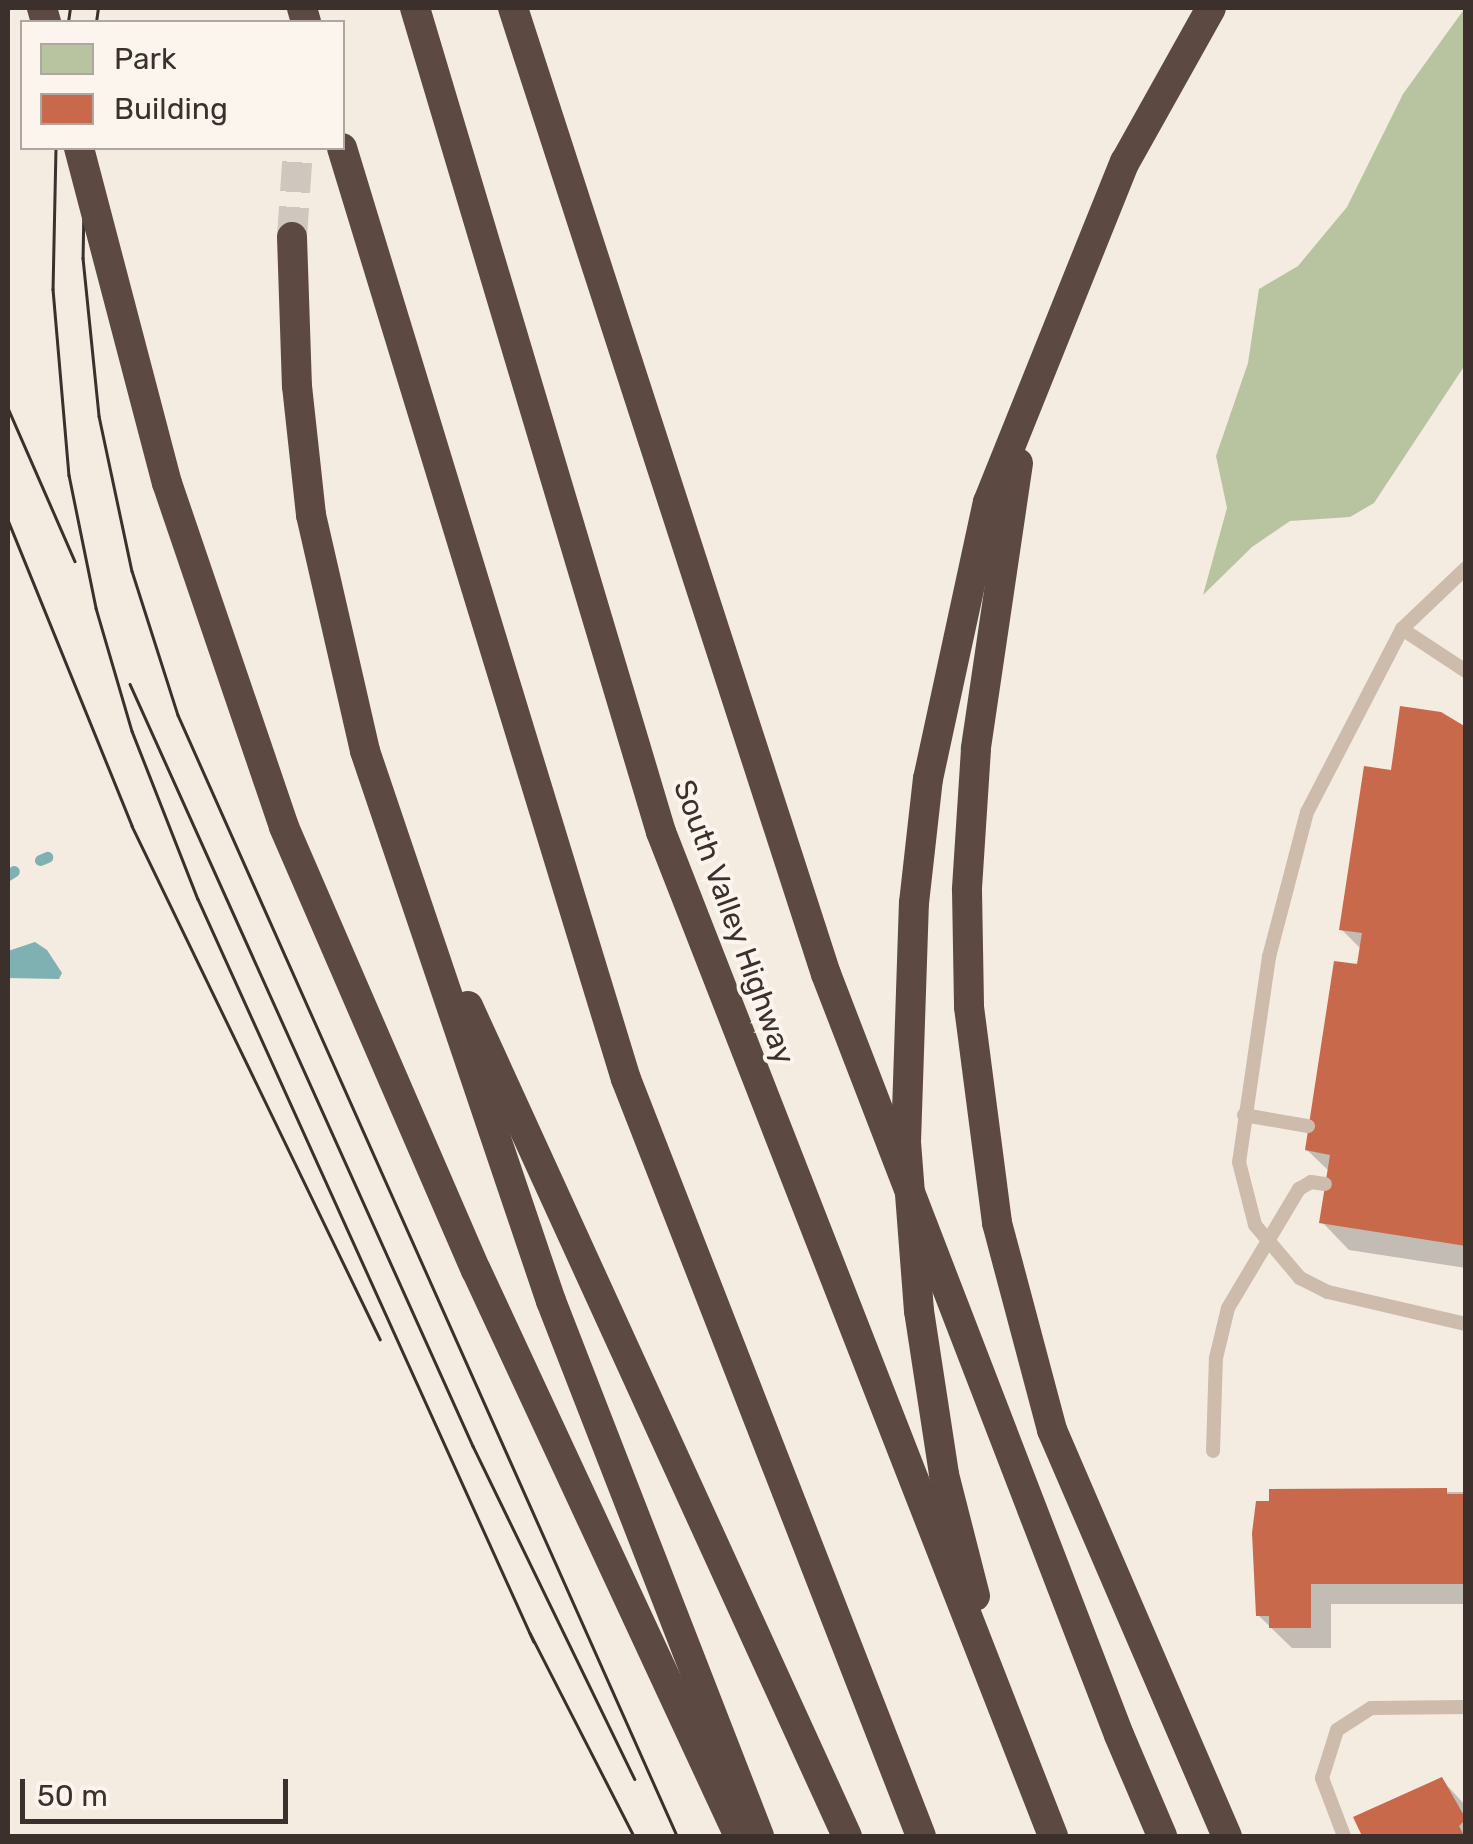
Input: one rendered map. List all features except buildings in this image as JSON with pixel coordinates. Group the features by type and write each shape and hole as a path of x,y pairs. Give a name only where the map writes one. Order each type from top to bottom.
{"highway":[{"name":"South Valley Highway","path":"415,8 661,832 1053,1836"},
{"path":"513,8 826,974 1118,1734 1162,1836"},
{"path":"1005,1716 944,1474 919,1310 906,1142 906,1030 916,885 949,663 988,502 1126,162 1210,8"},
{"path":"79,150 167,484 284,827 540,1412 739,1836"},
{"path":"343,150 626,1079 921,1836"},
{"path":"292,238 297,386 314,534 348,689 551,1301 759,1836"},
{"path":"1028,396 988,658 967,890 969,1007 982,1128 1011,1287 1052,1430 1226,1836"},
{"path":"400,852 847,1836"}],"lane":[{"path":"1466,568 1402,630 1307,812 1268,957 1244,1116 1240,1182 1265,1242 1319,1289 1466,1324"},
{"path":"1402,630 1466,671"},
{"path":"1244,1116 1308,1126"},
{"path":"1213,1451 1226,1315 1265,1242 1302,1186 1325,1184"},
{"path":"1344,1836 1322,1778 1337,1730 1372,1708 1466,1707"}],"green space":[{"path":"1465,8 1465,365 1374,503 1350,517 1290,521 1252,547 1203,595 1227,508 1216,456 1248,363 1259,289 1298,266 1347,207 1403,94"}],"water":[{"path":"35,942 47,950 62,973 59,979 8,978 8,951"}],"waterway":[{"path":"40,860 47,857"},
{"path":"8,875 14,871"}],"tunnel":[{"path":"292,237 298,150"}],"tram line":[{"path":"68,20 70,8"},
{"path":"96,20 98,8"},
{"path":"56,150 53,289 69,475 96,608 132,731 198,899 534,1642"},
{"path":"85,150 83,258 99,416 132,571 178,715 677,1836"},
{"path":"8,408 75,561"},
{"path":"8,520 132,826 380,1339"},
{"path":"130,684 473,1446 635,1779"},
{"path":"530,1633 634,1836"}]}
